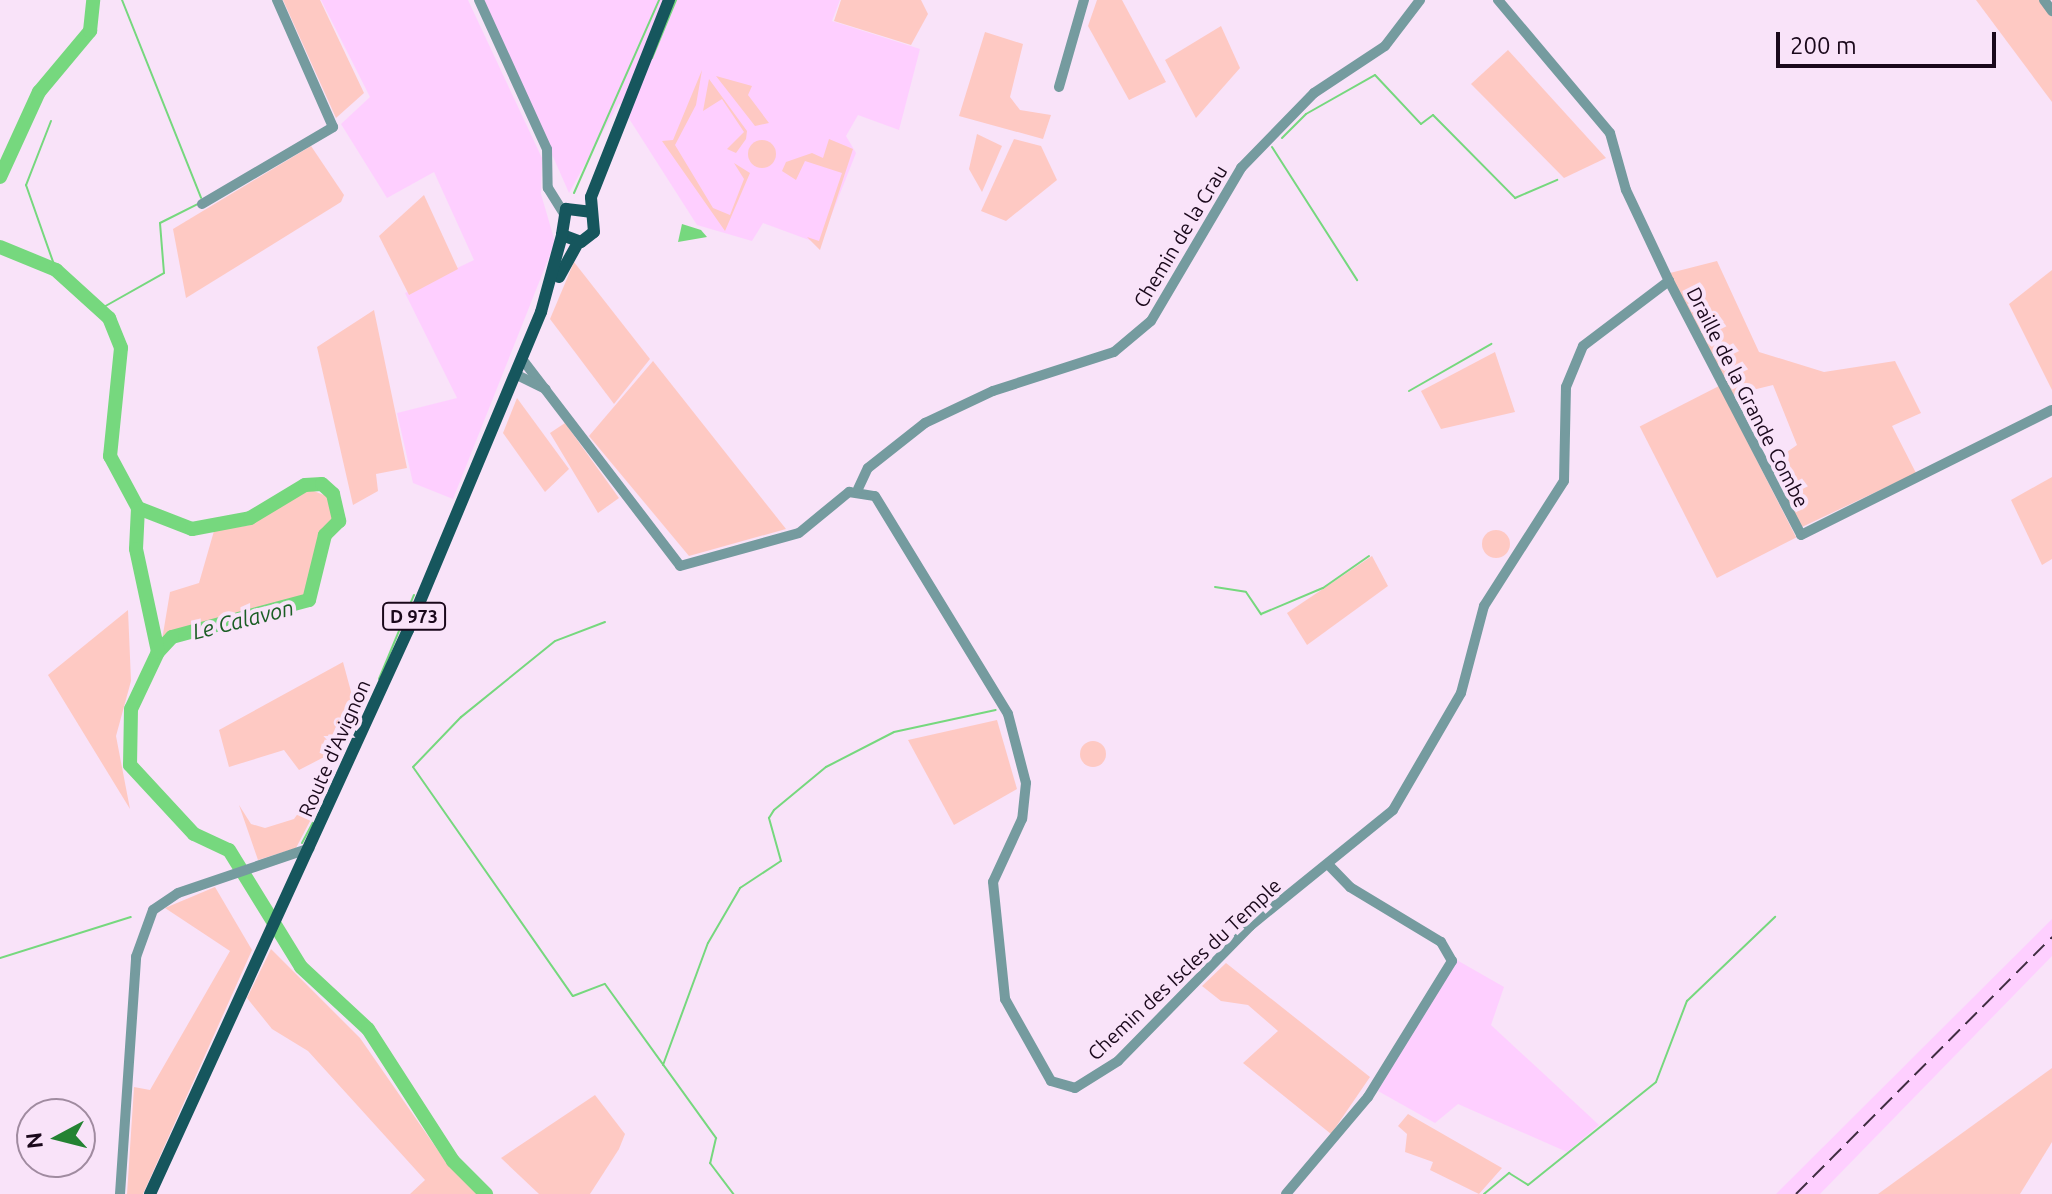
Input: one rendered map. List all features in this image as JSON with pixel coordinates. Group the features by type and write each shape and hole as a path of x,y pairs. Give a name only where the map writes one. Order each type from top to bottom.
{"main road":[{"path":"617,127 568,209 592,212 617,127 669,0"},
{"name":"Route d'Avignon","path":"541,312 568,209"},
{"name":"Route d'Avignon","path":"150,1194 260,949 310,848 541,312 578,243 594,232 592,212"},
{"path":"562,235 578,243"}],"street":[{"path":"202,204 333,127 277,0"},
{"path":"479,0 547,149 548,188 568,209"},
{"path":"1059,87 1084,0"},
{"name":"Chemin de la Crau","path":"858,489 868,468 925,423 993,391 1114,352 1151,321 1241,168 1314,93 1385,46 1420,0"},
{"path":"2044,0 2052,11"},
{"path":"1502,2 1610,133 1626,190 1669,281"},
{"name":"Draille de la Grande Combe","path":"1669,281 1801,535 2052,410"},
{"name":"Chemin des Iscles du Temple","path":"858,489 885,511 1008,714 1025,806 993,882 993,918 1009,1012 1051,1081 1075,1088 1118,1061 1248,929 1393,810 1461,693 1484,606 1555,502 1564,481 1566,387 1583,346 1669,281"},
{"path":"522,359 551,393 680,566 799,533 858,489"},
{"path":"515,374 551,393"},
{"path":"120,1194 142,936 153,910 203,885 310,848"},
{"path":"1286,1194 1368,1097 1452,961 1441,942 1350,887 1329,865"}],"shaded area":[{"path":"283,0 320,0 364,93 336,118"},
{"path":"321,0 468,0 542,158 541,194 555,242 453,499 413,483 397,413 457,398 405,293 474,260 434,172 387,198 341,124 370,97"},
{"path":"484,0 840,0 832,21 920,49 899,130 858,115 846,136 856,153 820,244 763,223 752,241 697,225 619,103 569,193"},
{"path":"841,0 921,0 928,14 911,45 834,21"},
{"path":"1097,0 1122,0 1166,82 1129,100 1088,26"},
{"path":"1976,0 2039,0 2052,17 2052,102"},
{"path":"1221,26 1240,68 1196,118 1165,60"},
{"path":"985,32 1023,44 1010,97 1020,110 1051,115 1043,139 959,116"},
{"path":"1508,50 1606,158 1564,178 1471,84"},
{"path":"702,70 696,105 675,145 713,208 730,215 744,179 734,163 750,173 725,231 662,141 673,140"},
{"path":"716,76 752,86 748,95 769,123 755,126"},
{"path":"709,79 747,131 746,139 736,153 727,149 744,132 722,99 703,111"},
{"path":"977,134 1002,146 982,192 969,169"},
{"path":"829,139 853,149 820,250 807,237 819,241 842,173 805,161 796,180 782,171 786,162 812,153 823,158"},
{"path":"1014,139 1041,146 1057,180 1006,221 981,211"},
{"path":"762,140 772,144 776,154 772,164 762,168 752,164 748,154 752,144"},
{"path":"311,146 344,195 341,202 186,298 173,229"},
{"path":"424,195 458,269 409,295 379,236"},
{"path":"682,224 701,230 707,237 678,242"},
{"path":"1717,261 1759,352 1824,372 1895,361 1921,413 1892,426 1916,473 1802,527 1767,466 1797,445 1773,385 1732,395 1670,273"},
{"path":"574,262 650,359 614,404 550,319"},
{"path":"2052,270 2052,390 2009,304"},
{"path":"374,310 407,468 376,474 378,491 353,505 317,347"},
{"path":"1495,352 1515,412 1441,429 1421,391"},
{"path":"653,361 786,529 689,556 589,436"},
{"path":"1719,386 1796,537 1717,578 1640,426"},
{"path":"517,398 569,469 545,492 503,433"},
{"path":"565,423 619,498 598,513 550,433"},
{"path":"2052,477 2052,559 2042,565 2011,500"},
{"path":"306,488 329,497 334,520 321,534 305,596 162,640 170,592 199,583 214,531 250,525"},
{"path":"1496,530 1506,534 1510,544 1506,554 1496,558 1486,554 1482,544 1486,534"},
{"path":"1372,556 1388,586 1307,645 1287,613"},
{"path":"128,610 131,681 116,736 130,809 48,675"},
{"path":"343,662 353,699 330,754 299,770 284,750 229,767 219,730"},
{"path":"997,720 1017,789 954,825 908,740"},
{"path":"1093,741 1102,745 1106,754 1102,763 1093,767 1084,763 1080,754 1084,745"},
{"path":"309,798 321,800 296,848 258,860 239,805 251,824 265,828 294,819"},
{"path":"215,887 252,950 143,1194 127,1194 134,1087 150,1090 230,951 165,908"},
{"path":"2052,919 2052,956 1820,1194 1776,1194"},
{"path":"271,949 360,1038 446,1162 481,1194 410,1194 425,1180 308,1051 272,1029 247,998"},
{"path":"1455,959 1504,987 1491,1025 1599,1125 1567,1152 1458,1104 1435,1123 1378,1091"},
{"path":"1226,963 1370,1077 1331,1134 1243,1063 1278,1031 1248,1005 1221,1001 1202,986"},
{"path":"2052,1068 2052,1142 2020,1194 1878,1194"},
{"path":"595,1095 625,1134 619,1149 590,1194 539,1194 501,1158"},
{"path":"1408,1114 1502,1168 1479,1194 1430,1170 1433,1162 1405,1152 1407,1134 1398,1126"}],"waterway":[{"name":"Le Calavon","path":"0,177 39,92 90,31 93,0"},
{"path":"122,0 201,198"},
{"path":"574,193 659,0"},
{"path":"652,58 676,0"},
{"path":"1282,138 1306,114 1375,75 1421,124 1433,115 1515,198 1557,180"},
{"path":"51,121 26,185 56,270"},
{"path":"1272,147 1357,280"},
{"path":"102,308 164,273 160,223 198,204"},
{"name":"Le Calavon","path":"0,247 56,270 109,318 121,348 110,456 138,508 192,529 250,518 305,485 322,484 333,494 339,521 325,535 309,600 172,637 158,652 131,709 130,765 194,834 229,850 301,967 368,1029 453,1161 486,1194"},
{"path":"1409,391 1491,344"},
{"path":"138,508 136,549 158,652"},
{"path":"1215,587 1246,592 1261,614 1323,588 1369,556"},
{"path":"379,679 414,595"},
{"path":"605,622 555,641 461,717 413,767 573,996 605,984 716,1138 710,1163 733,1194"},
{"path":"663,1065 708,943 740,888 781,861 769,818 774,810 826,767 894,732 996,710"},
{"path":"302,843 317,815"},
{"path":"0,958 131,917"},
{"path":"1484,1194 1509,1173 1528,1185 1656,1082 1687,1001 1775,917"}],"railway":[{"path":"1796,1194 2052,937"}]}
